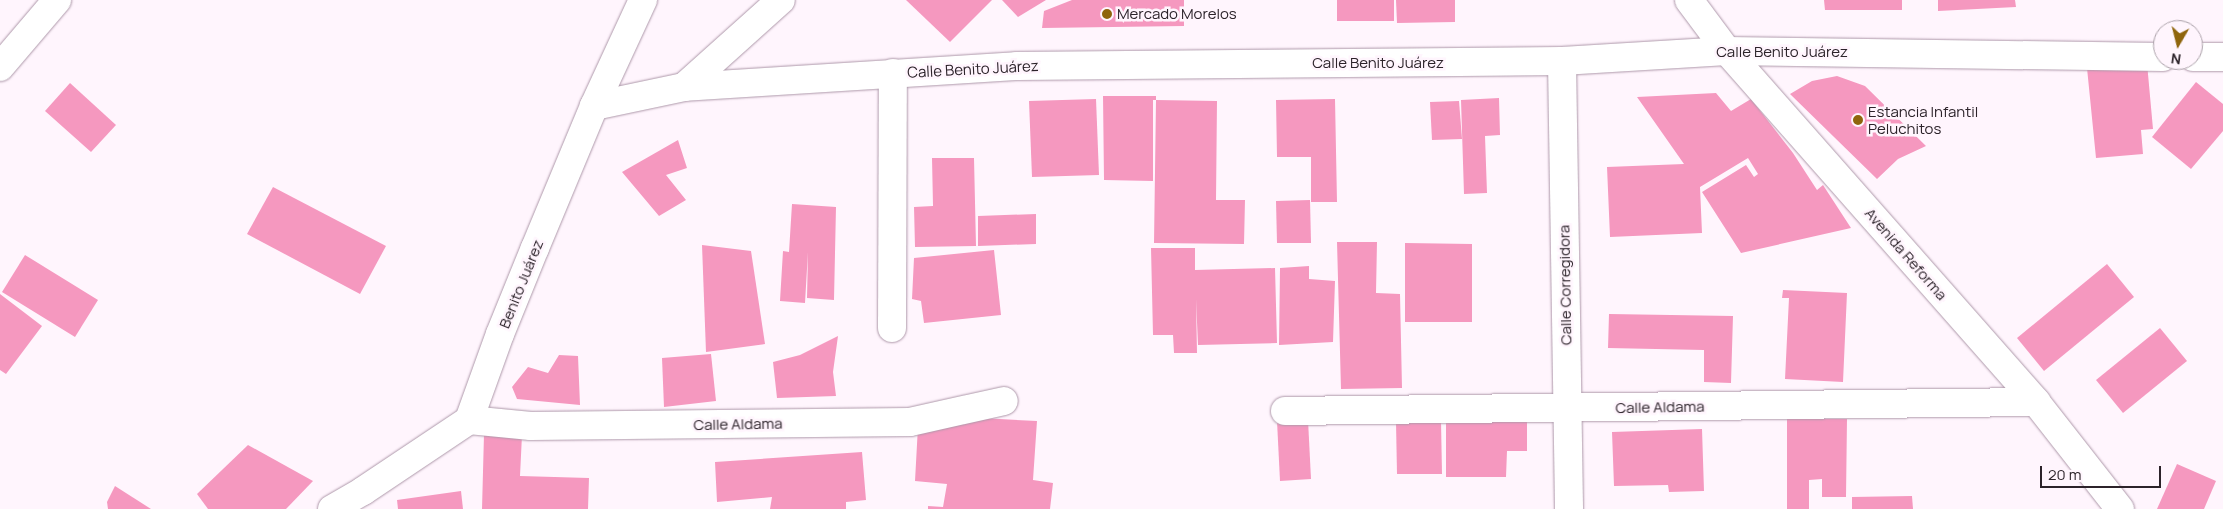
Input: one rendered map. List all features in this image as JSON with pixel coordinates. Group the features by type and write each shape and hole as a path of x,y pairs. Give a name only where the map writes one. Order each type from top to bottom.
{"street":[{"path":"0,67 57,0"},
{"name":"Benito Juárez","path":"469,420 500,334 594,106 643,0"},
{"path":"684,87 781,0"},
{"name":"Avenida Reforma","path":"1690,0 1727,51 2036,402 2120,509"},
{"name":"Calle Benito Juárez","path":"594,106 684,87 1017,66 1562,61 1727,51 2153,56"},
{"path":"2203,57 2223,57"},
{"name":"Calle Corregidora","path":"1562,61 1569,509"},
{"path":"892,328 893,74"},
{"name":"Calle Aldama","path":"469,420 531,426 910,422 1004,401"},
{"name":"Calle Aldama","path":"1285,411 2036,402"},
{"path":"332,509 363,492 469,420"}],"building":[{"path":"906,0 992,0 950,42"},
{"path":"1002,0 1046,0 1018,17"},
{"name":"Mercado Morelos","path":"1072,0 1184,0 1184,26 1042,28 1044,11"},
{"path":"1337,0 1394,0 1394,21 1337,21"},
{"path":"1396,0 1455,0 1455,22 1397,23"},
{"path":"1824,0 1902,0 1902,10 1825,10"},
{"path":"1938,0 2015,0 2016,7 1938,11"},
{"path":"2147,63 2153,129 2141,130 2143,154 2096,158 2087,68"},
{"name":"Estancia Infantil Peluchitos","path":"1837,76 1865,86 1926,146 1898,159 1877,179 1790,94 1812,81"},
{"path":"2196,82 2223,104 2223,131 2191,169 2152,137"},
{"path":"70,83 116,125 91,152 45,111"},
{"path":"1716,93 1731,111 1751,99 1793,153 1817,190 1823,185 1851,228 1741,253 1702,192 1746,165 1754,177 1758,174 1748,158 1700,187 1702,233 1610,237 1607,167 1684,164 1637,97"},
{"path":"1103,96 1156,96 1156,100 1153,100 1153,181 1104,180"},
{"path":"1499,98 1500,135 1485,136 1487,193 1464,194 1461,100"},
{"path":"1096,99 1099,175 1032,177 1029,101"},
{"path":"1335,99 1337,202 1311,202 1311,157 1277,157 1276,100"},
{"path":"1156,100 1217,101 1216,200 1245,200 1244,244 1154,243"},
{"path":"1459,101 1462,139 1432,140 1430,102"},
{"path":"678,140 687,168 666,175 686,200 659,216 622,172"},
{"path":"932,158 974,158 976,246 915,247 914,207 933,206"},
{"path":"273,187 386,246 360,294 247,234"},
{"path":"1310,200 1311,243 1277,243 1276,201"},
{"path":"792,204 836,207 834,300 807,298 808,252 805,303 780,301 783,251 789,252"},
{"path":"1036,214 1036,244 978,246 978,216"},
{"path":"1337,242 1377,242 1376,293 1400,294 1402,388 1341,389"},
{"path":"1405,243 1472,244 1472,322 1405,322"},
{"path":"702,245 751,251 765,344 706,352"},
{"path":"1151,248 1195,248 1195,270 1275,268 1277,343 1198,345 1196,299 1197,353 1174,353 1173,335 1153,335"},
{"path":"994,250 1001,315 924,323 921,301 912,299 914,258"},
{"path":"25,255 98,300 75,337 2,292"},
{"path":"2107,264 2134,297 2044,371 2017,338"},
{"path":"1309,266 1309,279 1335,281 1333,342 1279,345 1280,268"},
{"path":"1783,290 1847,293 1843,382 1785,379 1789,298 1782,298"},
{"path":"0,294 42,326 6,374 0,370"},
{"path":"1609,314 1733,316 1731,383 1704,382 1704,350 1608,348"},
{"path":"2160,328 2187,361 2123,413 2096,380"},
{"path":"838,336 833,372 836,396 777,398 773,362 800,355"},
{"path":"711,354 716,401 664,407 662,358"},
{"path":"559,355 578,356 580,405 517,399 512,387 528,367 548,373"},
{"path":"943,416 1037,421 1033,480 1053,483 1050,509 928,509 928,506 943,507 947,484 915,481 918,426"},
{"path":"1787,419 1847,419 1846,497 1822,497 1822,479 1809,480 1809,509 1787,509"},
{"path":"1308,420 1311,479 1280,481 1277,421"},
{"path":"1441,421 1442,474 1397,474 1396,422"},
{"path":"1446,421 1527,421 1527,451 1507,451 1506,477 1446,477"},
{"path":"1702,429 1704,491 1669,492 1668,485 1614,486 1612,432"},
{"path":"484,434 522,435 520,476 589,478 588,509 482,509"},
{"path":"248,445 313,481 286,509 208,509 197,494"},
{"path":"862,452 866,500 846,502 846,509 770,509 772,497 717,502 715,462"},
{"path":"2177,464 2216,481 2204,509 2157,509"},
{"path":"115,486 151,509 108,509 107,502"},
{"path":"461,491 463,509 398,509 397,500"},
{"path":"1912,496 1913,509 1852,509 1852,497"}],"place":[{"name":"Mercado Morelos","path":"1107,14"},
{"name":"Estancia Infantil Peluchitos","path":"1858,120"}]}
